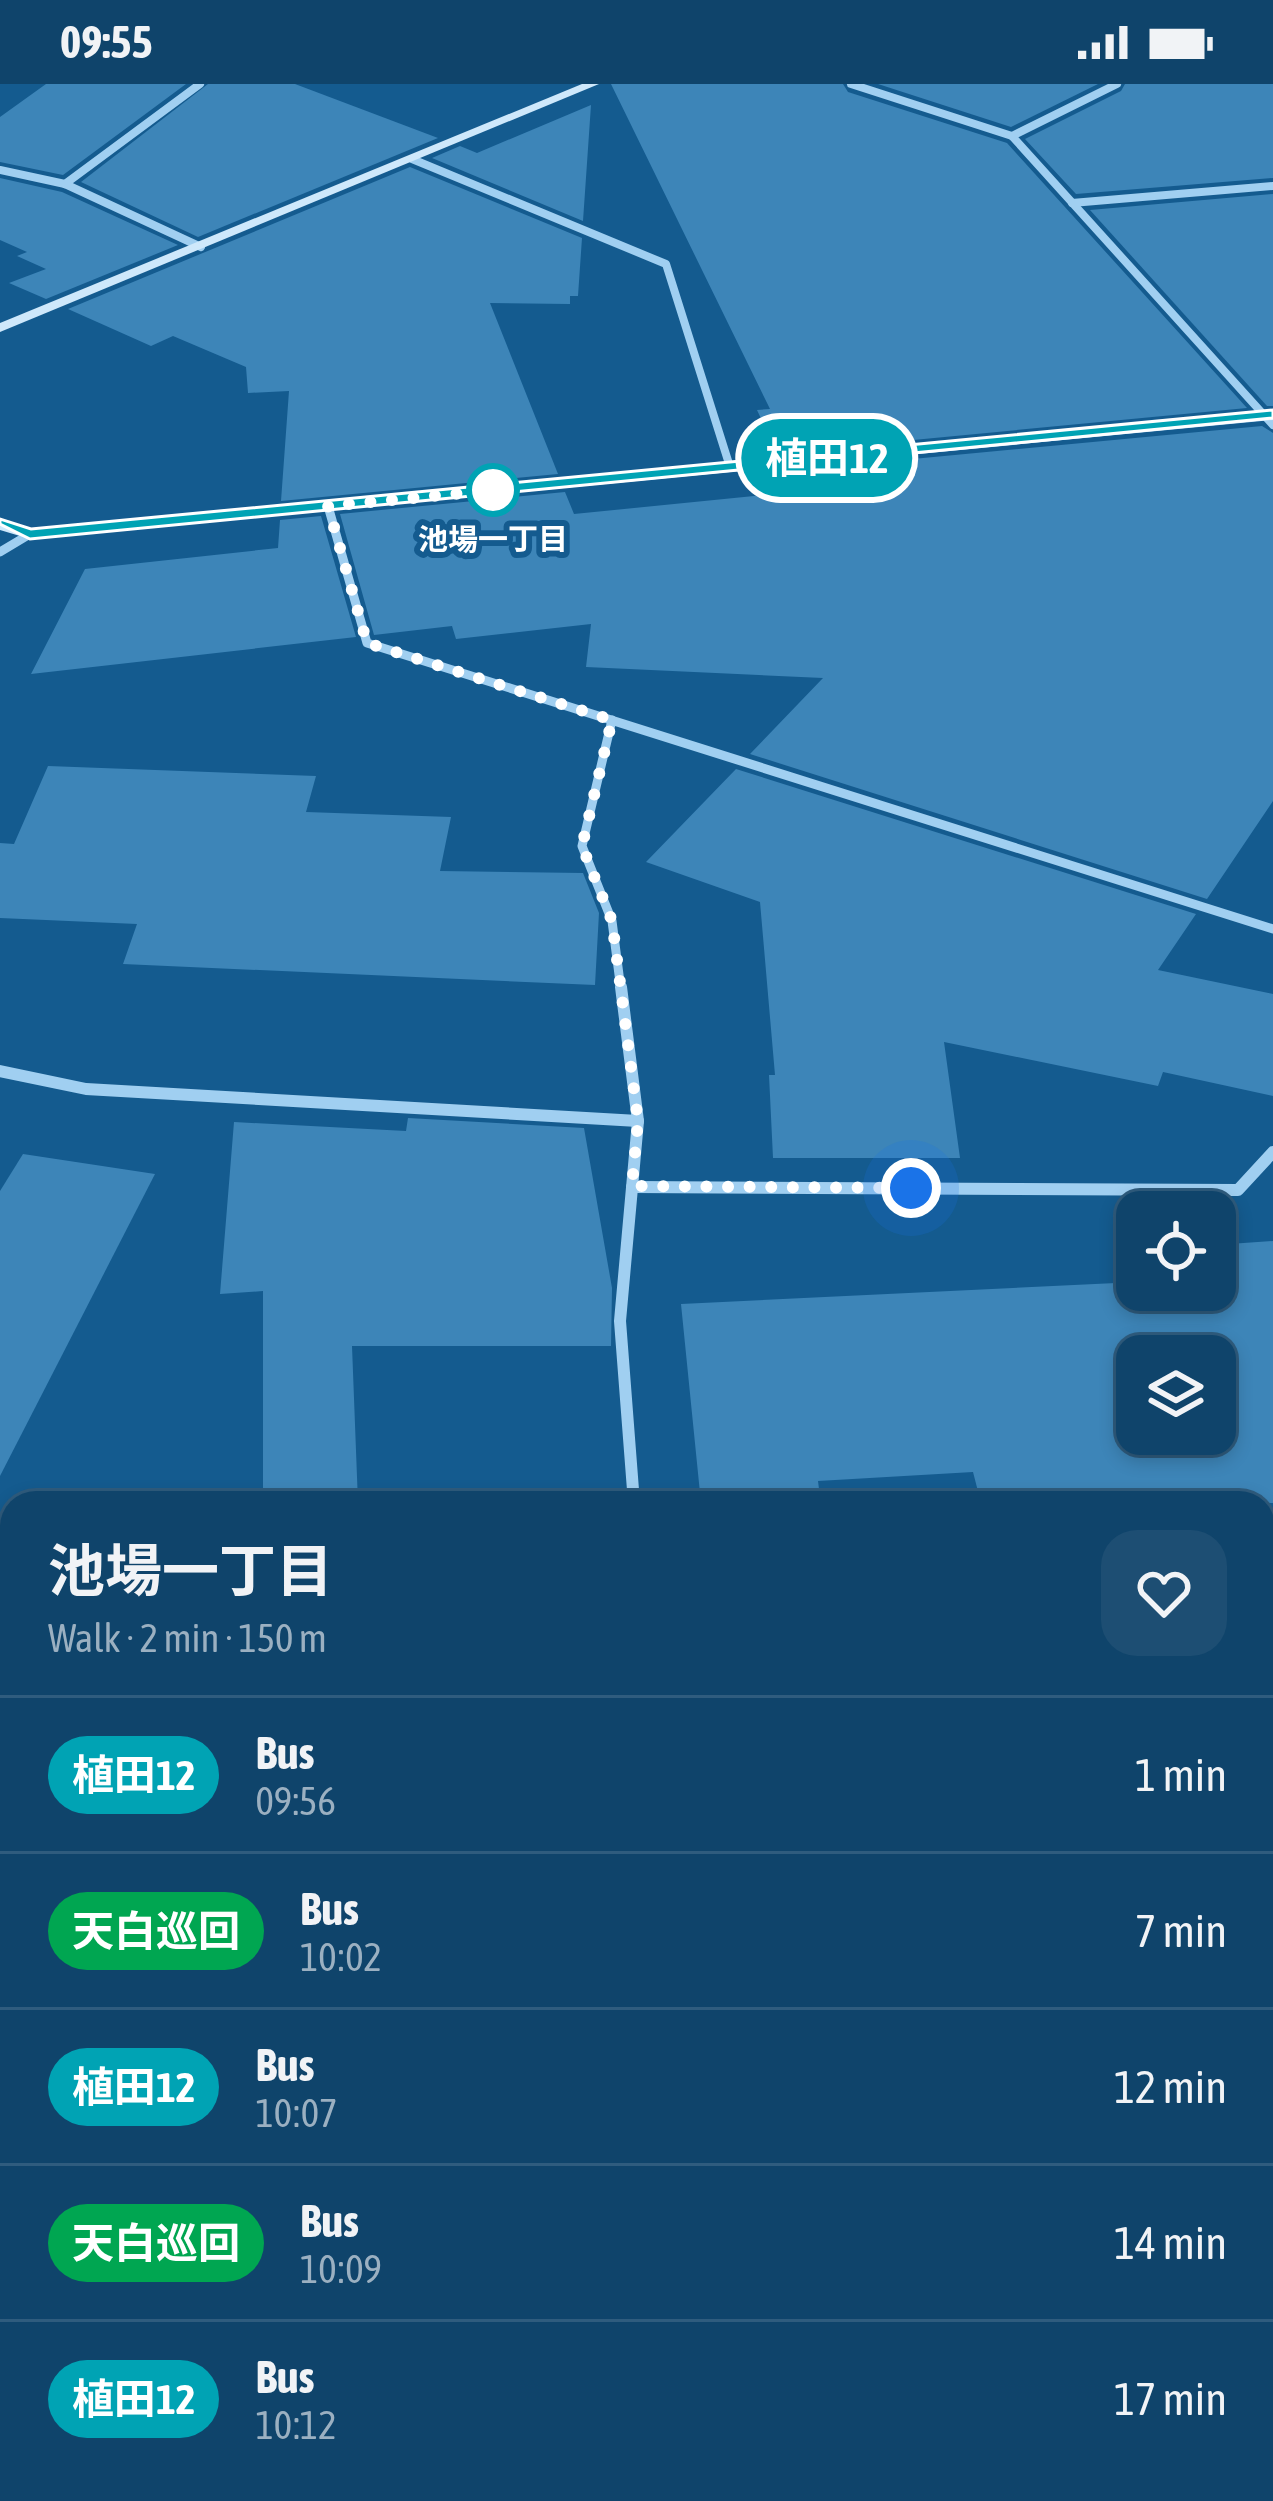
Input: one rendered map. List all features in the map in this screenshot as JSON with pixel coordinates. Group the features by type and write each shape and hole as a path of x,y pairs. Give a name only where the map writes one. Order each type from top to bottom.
{"street":[{"path":"64,184 200,84"},
{"path":"0,328 593,84"},
{"path":"851,84 1012,136 1270,418"},
{"path":"1012,136 1117,84"},
{"path":"412,159 665,264 730,467"},
{"path":"0,170 64,184 201,247"},
{"path":"1072,203 1273,186"},
{"path":"0,524 30,534 1270,418"},
{"path":"328,506 367,643 1273,929"},
{"path":"0,552 30,534"},
{"path":"612,720 582,846 612,921 638,1121 620,1321 633,1491"},
{"path":"0,1071 86,1089 638,1121"},
{"path":"632,1186 1238,1190 1273,1151"}],"building":[{"path":"46,84 186,84 63,175 0,162 0,117"},
{"path":"208,84 295,84 438,138 198,237 81,182"},
{"path":"611,84 843,84 848,92 1007,143 1247,408 777,453 757,410 770,409"},
{"path":"878,84 1098,84 1011,127"},
{"path":"1125,84 1273,84 1273,178 1076,194 1025,139 1121,91"},
{"path":"591,105 583,221 432,158 460,146 477,153"},
{"path":"410,167 582,238 578,296 570,296 570,304 490,303 558,474 281,501 289,391 248,393 246,367 173,336 151,346 68,309"},
{"path":"0,178 62,192 178,245 46,299 9,283 46,269 17,256 27,252 0,240"},
{"path":"1273,194 1273,406 1267,406 1090,210"},
{"path":"1262,426 1273,433 1273,801 1207,899 750,754 823,678 586,667 591,624 456,639 452,626 374,635 340,514 565,492 574,514 795,492 786,471"},
{"path":"321,516 356,637 31,674 85,569 278,548 280,520"},
{"path":"48,766 316,776 306,812 451,817 440,871 583,873 599,913 595,985 123,964 137,924 0,918 0,843 14,844"},
{"path":"736,769 1196,914 1158,970 1273,994 1273,1096 1163,1072 1158,1086 944,1042 960,1158 773,1158 769,1075 775,1075 760,902 646,862"},
{"path":"408,1118 584,1128 612,1288 611,1346 352,1346 358,1491 263,1491 263,1291 220,1294 234,1122 406,1131"},
{"path":"23,1154 155,1174 0,1476 0,1191"},
{"path":"1273,1241 1273,1491 978,1491 973,1472 818,1481 819,1491 700,1491 681,1304 1116,1283 1116,1311 1236,1311 1236,1244"}],"bus line":[{"name":"植田12","path":"0,524 30,534 1273,415"}],"place":[{"name":"池場一丁目","path":"493,490"}],"route":[{"path":"493,490 507,489 328,506 367,643 612,720 582,846 612,921 638,1121 632,1186 911,1188"}]}
